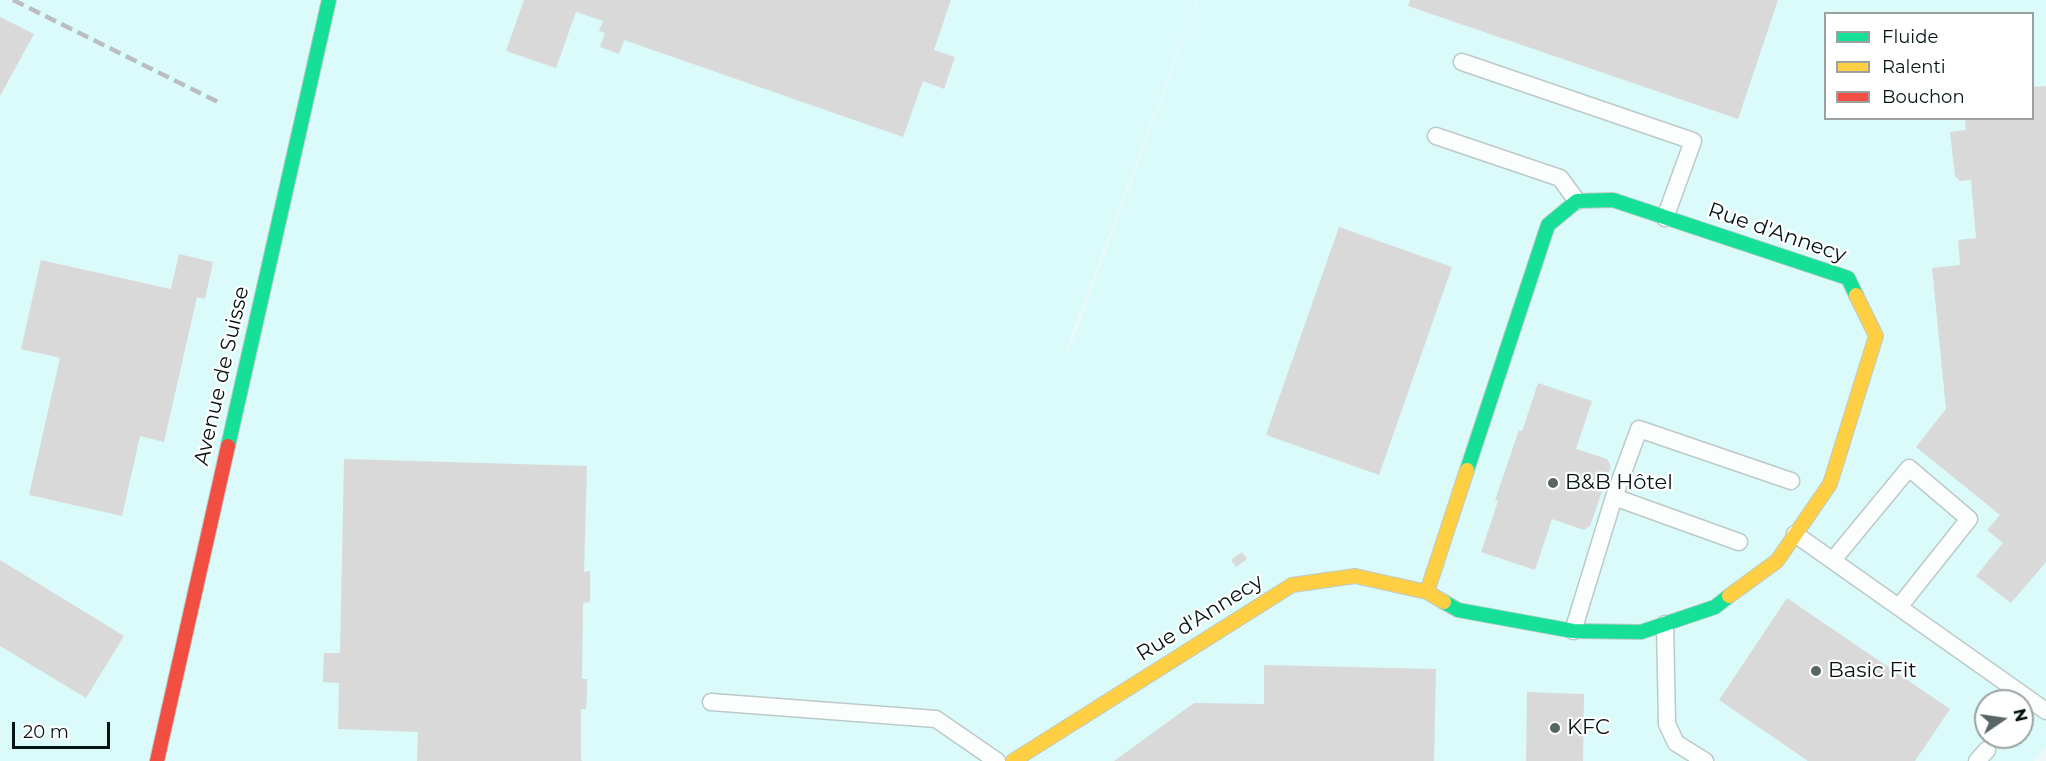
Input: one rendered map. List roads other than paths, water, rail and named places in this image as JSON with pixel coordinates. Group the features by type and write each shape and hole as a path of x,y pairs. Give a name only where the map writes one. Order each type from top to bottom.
{"street":[{"name":"Avenue de Suisse","path":"157,761 329,0"},
{"name":"Rue d'Annecy","path":"1025,758 1292,585 1355,576 1427,592 1458,610 1573,631 1641,632 1715,607 1777,561 1830,484 1876,336 1848,278 1613,200 1577,201"},
{"path":"1427,592 1548,225 1577,201"}],"lane":[{"path":"1462,62 1693,141 1665,218"},
{"path":"1436,136 1560,178 1577,201"},
{"path":"1573,631 1614,497 1639,429 1791,481"},
{"path":"1833,561 1909,468 1969,519 1899,607"},
{"path":"1614,497 1739,542"},
{"path":"1795,534 2046,711"},
{"path":"1665,624 1667,724 1676,743 1705,761"},
{"path":"711,702 936,719 997,761"}],"railway":[{"path":"13,0 218,102"}],"place":[{"name":"B&B Hôtel","path":"1553,483"},
{"name":"Basic Fit","path":"1816,671"},
{"name":"KFC","path":"1555,728"}]}
